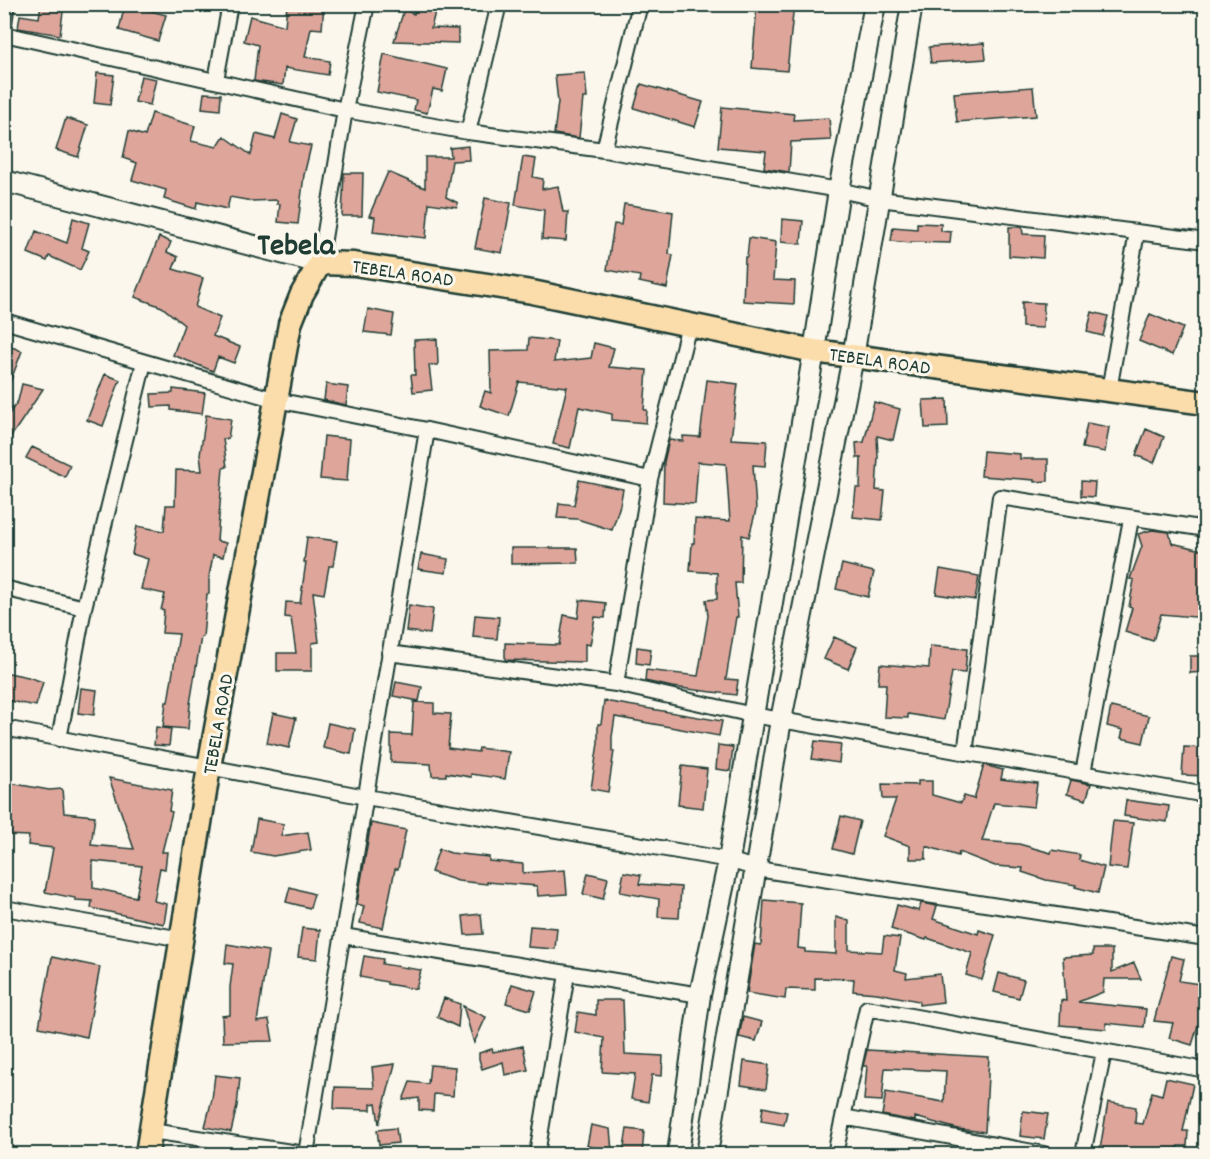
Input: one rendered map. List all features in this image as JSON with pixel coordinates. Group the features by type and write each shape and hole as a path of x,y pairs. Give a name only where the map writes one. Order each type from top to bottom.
{"main road":[{"path":"678,1155 700,995 729,860 839,190 875,4"},
{"path":"707,1155 781,720 853,357 912,4"},
{"path":"4,181 320,263"},
{"name":"TEBELA ROAD","path":"147,1155 209,767 290,324 302,294 320,263 354,264 532,292 814,351 1206,403"}],"street":[{"path":"4,23 7,4"},
{"path":"216,80 230,4"},
{"path":"320,263 345,110 367,4"},
{"path":"468,132 499,4"},
{"path":"604,150 640,4"},
{"path":"4,34 345,110 468,132 604,150 880,199 1206,241"},
{"path":"1109,390 1137,232"},
{"path":"4,321 276,400 427,430 650,479"},
{"path":"616,684 650,479 689,325"},
{"path":"59,739 84,608 144,362"},
{"path":"151,1131 305,1155 427,430"},
{"path":"964,753 1000,497 1206,529"},
{"path":"1083,773 1131,519"},
{"path":"4,588 84,608"},
{"path":"389,653 616,684 753,715 1206,795"},
{"path":"4,728 366,797 729,860 757,869 1206,938"},
{"path":"4,908 182,939"},
{"path":"343,936 700,995"},
{"path":"537,1155 567,974"},
{"path":"835,1155 867,1008 1206,1070"},
{"path":"1083,1155 1104,1052"},
{"path":"843,1117 1044,1155"}],"building":[{"path":"41,4 64,4 60,35 18,28 20,15 39,18"},
{"path":"125,4 166,15 158,41 119,30"},
{"path":"287,4 324,4 322,29 311,28 305,57 330,61 328,75 285,68 283,85 254,81 258,45 244,41 250,16 285,26"},
{"path":"417,4 437,4 431,28 458,29 458,43 394,41 404,10 414,14"},
{"path":"757,4 794,4 787,71 752,68"},
{"path":"984,43 986,59 931,63 929,47"},
{"path":"384,54 447,69 442,91 433,89 427,113 414,110 416,100 377,92"},
{"path":"97,73 114,75 110,105 94,103"},
{"path":"585,73 587,98 583,98 579,138 554,134 558,102 555,75"},
{"path":"141,76 156,79 150,105 135,102"},
{"path":"641,84 703,102 695,127 634,108"},
{"path":"1033,87 1036,116 957,122 954,93"},
{"path":"204,93 221,94 220,110 202,108"},
{"path":"722,107 794,114 793,120 829,118 831,140 791,142 789,172 764,168 766,151 718,147"},
{"path":"152,113 195,126 191,141 217,147 224,136 251,155 256,134 275,139 282,114 297,119 290,142 311,146 304,175 298,224 278,222 280,204 277,204 277,200 252,201 230,197 227,209 197,202 196,209 164,199 166,190 132,180 137,163 123,158 129,131 145,136"},
{"path":"66,118 88,125 78,157 56,150"},
{"path":"468,146 469,160 452,161 446,197 458,203 457,207 429,203 426,238 373,232 375,217 369,216 388,172 425,188 425,157 451,157 450,148"},
{"path":"523,157 536,159 533,177 543,179 542,189 558,186 563,212 568,212 566,241 542,239 544,210 515,205"},
{"path":"344,173 363,173 362,216 342,216"},
{"path":"485,198 511,203 502,253 475,248"},
{"path":"624,204 673,212 669,254 673,255 667,288 639,282 640,276 607,270 614,224 621,225"},
{"path":"73,218 89,223 82,248 89,251 80,270 49,256 47,261 28,253 36,231 67,243"},
{"path":"782,219 803,221 801,244 781,242"},
{"path":"917,223 941,224 941,231 951,232 950,243 891,241 893,227 917,229"},
{"path":"1009,227 1022,227 1023,234 1044,235 1043,258 1009,256"},
{"path":"159,237 171,242 167,252 178,257 173,269 203,278 195,307 220,318 213,336 240,347 234,363 218,357 213,371 173,355 184,325 162,307 135,297"},
{"path":"749,238 776,242 773,280 795,281 794,304 743,301 745,257 747,257"},
{"path":"1022,302 1044,303 1043,328 1022,327"},
{"path":"368,309 394,314 391,335 364,332"},
{"path":"1092,312 1108,316 1103,336 1087,332"},
{"path":"1150,314 1183,328 1172,355 1139,341"},
{"path":"529,338 557,341 554,362 591,358 594,343 614,348 609,367 647,370 644,410 647,410 646,423 612,420 612,414 579,407 570,448 553,444 567,387 519,382 509,416 480,406 485,391 491,393 490,351 528,350"},
{"path":"437,339 438,365 429,365 432,390 413,392 411,375 415,375 414,340"},
{"path":"4,344 22,351 6,393 4,393"},
{"path":"105,374 120,380 103,426 87,420"},
{"path":"707,380 738,384 731,439 767,441 765,466 753,465 756,510 749,537 742,535 741,583 735,583 738,617 736,617 726,679 738,680 736,695 672,687 645,681 646,670 698,676 708,616 706,600 717,599 717,573 690,571 695,519 730,521 726,464 698,462 695,504 663,502 664,462 669,440 683,441 683,436 700,437"},
{"path":"22,384 43,389 4,447 4,421 18,401"},
{"path":"326,384 348,387 346,405 324,400"},
{"path":"173,389 205,393 202,414 171,410 171,406 152,407 151,394 173,393"},
{"path":"947,399 948,427 925,428 923,400"},
{"path":"874,402 900,409 893,440 877,436 876,490 885,491 882,520 853,517 856,488 860,488 861,458 857,458 856,443 864,442"},
{"path":"206,415 231,419 228,439 223,439 227,467 223,468 217,541 226,543 223,557 213,555 188,729 163,727 179,634 162,633 164,611 161,610 165,594 141,589 148,559 132,554 137,526 164,531 166,505 175,505 176,470 202,471 200,455"},
{"path":"1087,423 1109,427 1105,452 1082,448"},
{"path":"1146,429 1164,437 1154,463 1136,455"},
{"path":"324,436 350,439 347,481 320,479"},
{"path":"32,447 70,465 65,477 26,458"},
{"path":"983,451 1020,454 1020,459 1048,459 1048,481 1034,482 1034,480 981,476"},
{"path":"579,480 623,489 612,530 577,519 557,518 559,503 574,505"},
{"path":"1081,481 1095,482 1094,497 1081,496"},
{"path":"1152,530 1169,532 1172,543 1206,551 1206,618 1161,614 1153,641 1125,632 1132,608 1129,607 1134,580 1130,579 1142,546 1138,534"},
{"path":"307,537 337,541 333,566 329,566 324,594 313,592 319,642 312,643 312,671 277,671 277,653 296,653 291,618 285,617 286,602 300,603"},
{"path":"511,548 577,548 578,563 511,564"},
{"path":"421,554 448,559 446,573 418,569"},
{"path":"842,564 874,572 868,597 836,589"},
{"path":"940,569 979,576 975,600 936,594"},
{"path":"580,600 606,603 605,618 595,617 590,645 585,644 585,662 505,660 505,643 559,645 564,615 578,618"},
{"path":"409,605 433,609 430,634 406,631"},
{"path":"475,615 499,617 497,639 473,637"},
{"path":"834,637 857,647 848,669 824,659"},
{"path":"930,646 967,649 965,673 952,672 944,720 908,714 908,718 884,717 886,684 878,684 880,664 929,668"},
{"path":"637,647 651,649 649,665 636,663"},
{"path":"1190,656 1206,656 1206,672 1190,673"},
{"path":"4,672 43,682 36,706 4,700"},
{"path":"396,682 422,687 419,701 393,696"},
{"path":"81,688 97,690 94,715 78,713"},
{"path":"604,701 722,721 719,736 615,717 612,737 612,751 614,751 608,792 591,789 598,743 598,724 601,724"},
{"path":"414,702 434,703 434,713 451,714 448,748 478,752 479,748 509,752 505,779 471,774 471,777 446,773 446,776 432,776 431,764 391,762 391,734 412,735"},
{"path":"1111,707 1149,716 1143,743 1121,738 1123,730 1107,726"},
{"path":"273,713 296,718 289,748 267,743"},
{"path":"328,723 355,729 351,754 323,748"},
{"path":"156,727 171,729 169,746 154,745"},
{"path":"815,741 841,744 839,763 812,759"},
{"path":"718,745 733,747 730,771 716,769"},
{"path":"1184,747 1206,748 1206,776 1182,775"},
{"path":"984,765 1003,770 1001,779 1037,783 1034,807 994,803 982,841 1019,844 1051,853 1052,850 1080,855 1079,860 1104,867 1098,893 1075,887 1076,885 1046,880 1022,872 1023,868 995,866 959,852 958,856 926,846 926,859 910,859 910,846 883,836 896,799 883,799 882,784 918,785 918,781 932,781 932,795 961,803 964,796 974,799"},
{"path":"682,766 707,769 703,808 678,805"},
{"path":"109,778 172,790 169,811 172,812 162,852 167,852 165,869 160,868 154,901 167,904 164,924 91,908 92,901 75,900 75,898 45,892 53,848 28,845 29,836 4,835 4,782 49,790 62,789 64,813 95,816 91,845 134,849","holes":["93,861 142,866 136,897 93,888"]},
{"path":"1071,780 1091,784 1086,800 1067,794"},
{"path":"1126,800 1169,806 1167,822 1124,816"},
{"path":"841,816 860,821 852,854 833,849"},
{"path":"257,819 284,824 281,836 308,832 311,850 273,856 251,852"},
{"path":"1113,821 1133,823 1127,869 1108,867"},
{"path":"371,823 406,830 383,928 360,923 364,906 357,904"},
{"path":"439,849 451,853 489,857 489,861 523,864 523,873 565,870 567,894 538,896 537,886 458,881 431,872"},
{"path":"624,872 641,875 639,884 681,887 679,918 658,917 659,899 620,892"},
{"path":"588,873 608,878 603,899 583,894"},
{"path":"290,887 314,894 310,908 286,902"},
{"path":"764,900 801,903 798,948 805,949 805,952 836,954 836,917 849,921 849,950 882,952 884,936 900,938 895,970 907,973 906,978 940,974 943,1002 919,1005 919,1001 853,991 854,979 815,978 815,990 786,989 785,999 747,993 755,944 761,945"},
{"path":"921,903 937,906 933,919 978,934 979,930 995,935 982,980 966,975 972,953 891,929 897,905 919,911"},
{"path":"481,914 483,934 465,935 463,916"},
{"path":"530,926 557,928 555,949 528,947"},
{"path":"302,928 320,930 317,959 298,957"},
{"path":"227,944 268,951 257,1022 269,1020 273,1041 223,1042 222,1016 230,1015 233,964 225,963"},
{"path":"1093,949 1112,949 1112,972 1134,963 1141,979 1104,979 1103,992 1078,1002 1146,1009 1144,1027 1106,1023 1106,1029 1060,1025 1061,1000 1066,1001 1063,957 1093,955"},
{"path":"364,956 383,959 382,964 421,970 416,989 360,977"},
{"path":"1171,956 1184,959 1179,981 1206,985 1206,1020 1200,1019 1192,1045 1169,1038 1173,1023 1154,1021"},
{"path":"52,957 100,967 87,1037 39,1027"},
{"path":"999,973 1024,980 1019,998 994,992"},
{"path":"512,984 536,991 530,1010 506,1003"},
{"path":"444,998 460,1004 458,1027 437,1017"},
{"path":"596,1000 623,1000 625,1054 663,1056 662,1076 652,1075 648,1102 631,1099 635,1074 602,1072 604,1038 575,1032 578,1012 596,1015"},
{"path":"463,1006 486,1017 474,1043"},
{"path":"743,1017 762,1022 756,1041 739,1037"},
{"path":"523,1046 528,1070 505,1075 503,1062 482,1069 479,1053 492,1049 493,1052"},
{"path":"867,1050 989,1057 985,1132 958,1129 915,1117 915,1121 882,1115 886,1092 944,1102 946,1071 885,1068 882,1101 864,1100 867,1066 863,1066"},
{"path":"744,1061 769,1065 766,1089 741,1085"},
{"path":"395,1064 379,1124 376,1103 371,1104 371,1110 334,1109 335,1087 374,1088 372,1067"},
{"path":"430,1065 455,1067 453,1096 434,1094 433,1111 419,1110 419,1098 403,1100 410,1082 428,1084"},
{"path":"215,1075 240,1078 231,1132 205,1127"},
{"path":"1166,1078 1193,1084 1183,1131 1188,1131 1187,1146 1178,1146 1176,1155 1099,1155 1108,1102 1136,1107 1135,1123 1143,1124 1152,1092 1162,1095"},
{"path":"763,1107 787,1112 784,1125 761,1121"},
{"path":"1023,1111 1048,1114 1044,1139 1020,1136"},
{"path":"591,1125 610,1129 612,1151 587,1146"},
{"path":"396,1128 398,1143 379,1145 377,1130"},
{"path":"627,1129 644,1131 642,1155 623,1153"}],"district":[{"name":"Tebela","path":"296,243"}]}
